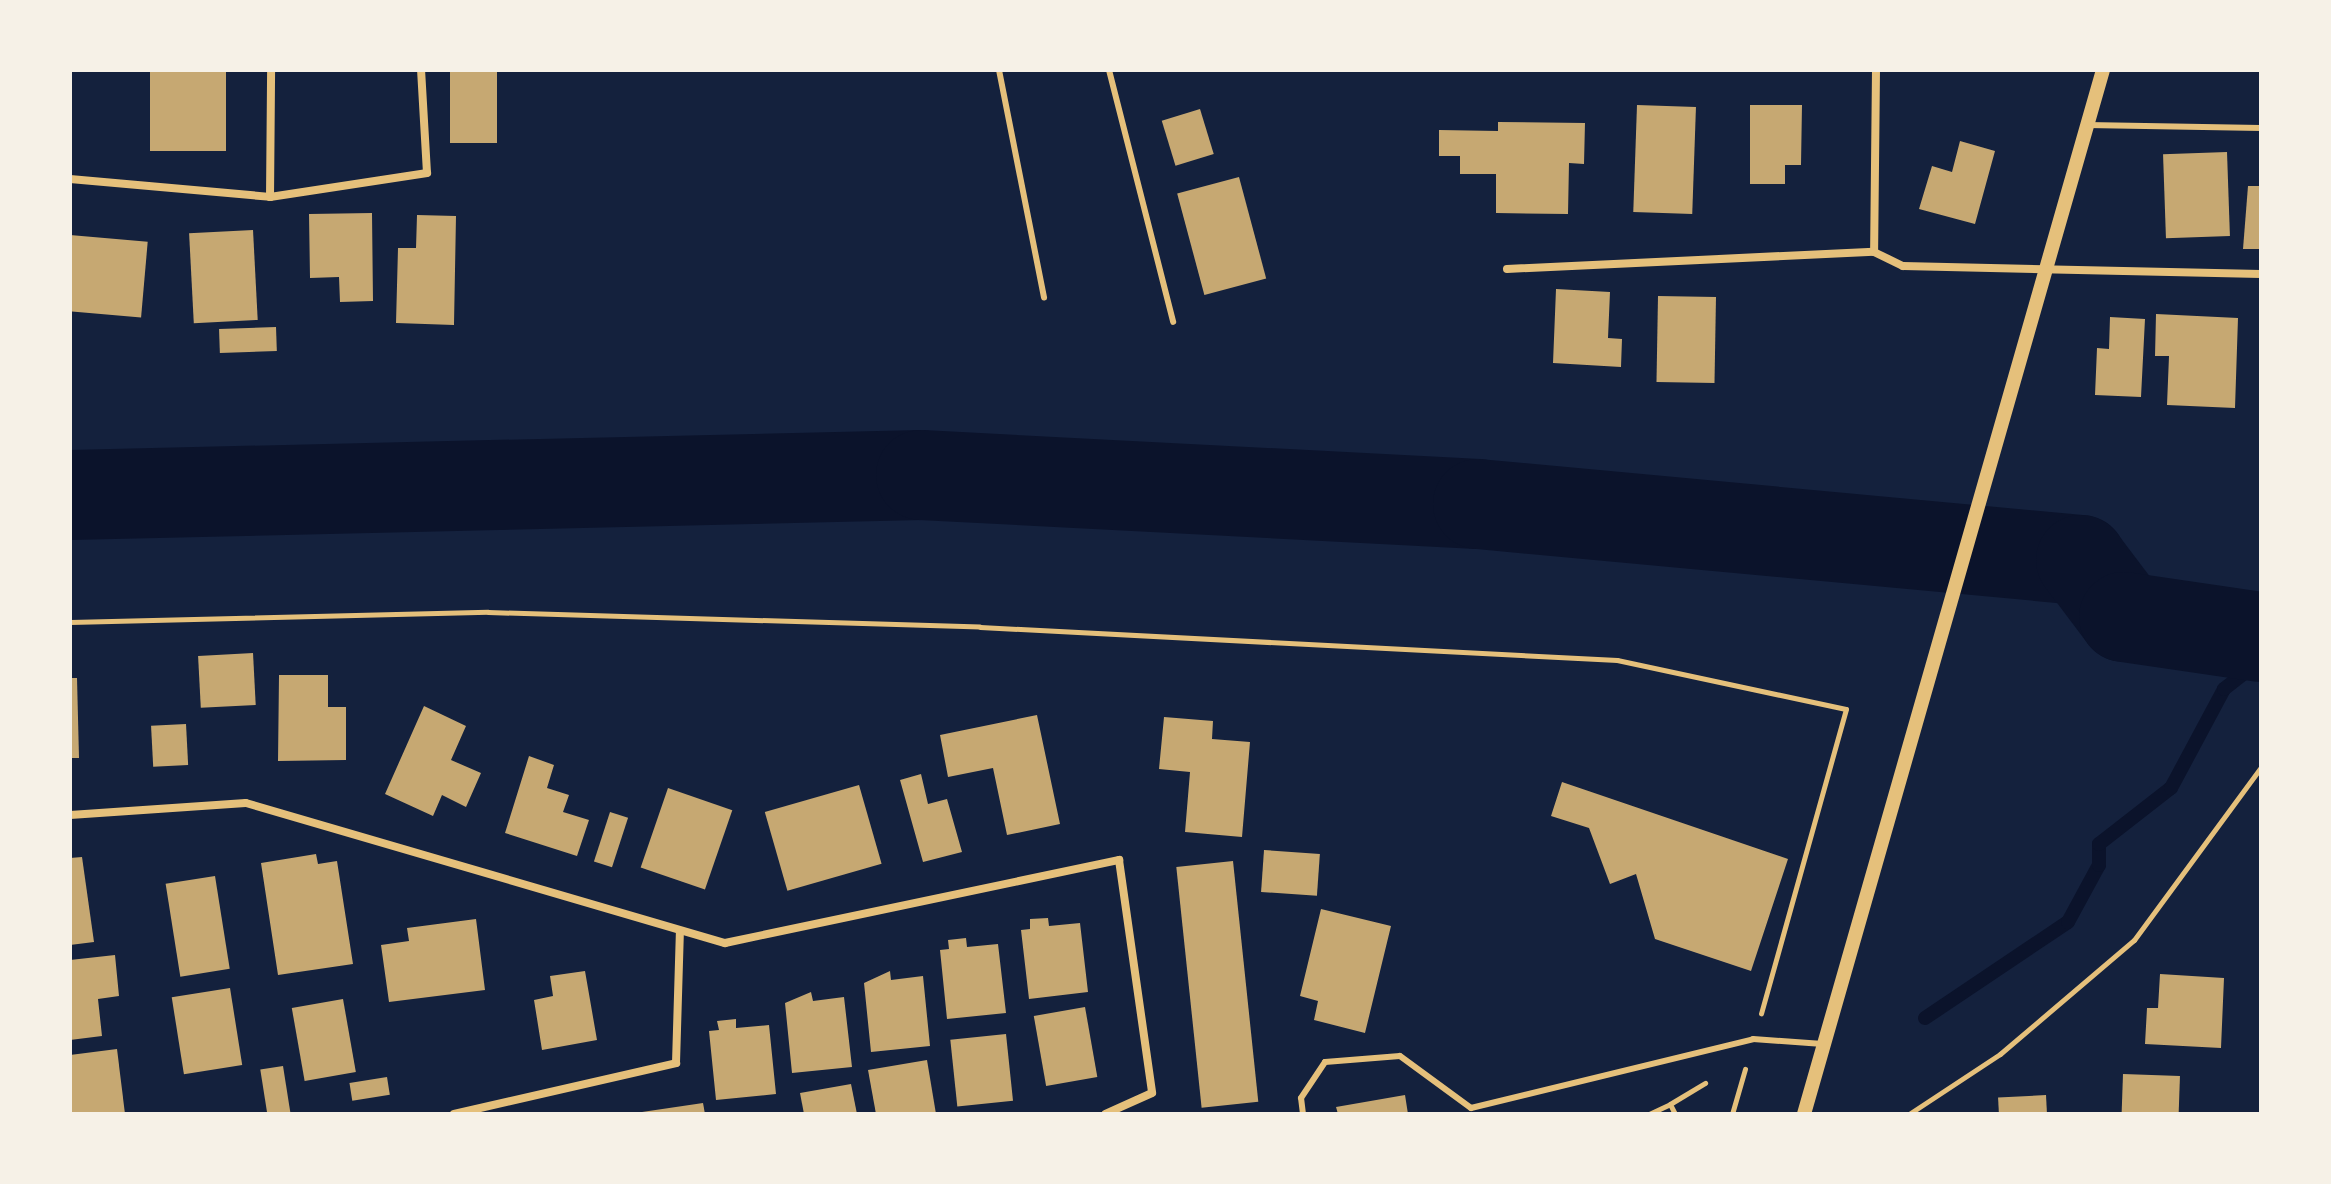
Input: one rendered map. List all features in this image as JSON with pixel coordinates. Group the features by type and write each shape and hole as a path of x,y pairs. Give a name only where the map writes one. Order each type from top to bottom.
{"street":[{"path":"270,197 271,70"},
{"path":"70,179 270,197 427,173 421,70"},
{"path":"1874,252 1876,70"},
{"path":"1804,1114 2103,70"},
{"path":"1507,269 1874,252 1903,266 2047,273 2261,274"},
{"path":"70,815 246,803 725,943 1119,860 1152,1093 1105,1114"},
{"path":"454,1114 676,1063 680,932"}],"lane":[{"path":"999,70 1044,298"},
{"path":"1109,70 1173,322"},
{"path":"2087,125 2261,128"},
{"path":"1303,1114 1301,1098 1325,1062 1400,1056 1471,1108 1753,1039 1823,1044"}],"path":[{"path":"70,622 488,612 980,627 1617,660 1846,709 1732,1114"},
{"path":"1909,1114 2011,1045 2134,940 2261,767"},
{"path":"1649,1114 1670,1104"}],"building":[{"path":"150,70 226,70 226,151 150,151"},
{"path":"450,70 497,70 497,143 450,143"},
{"path":"1637,105 1696,107 1692,214 1633,212"},
{"path":"1750,105 1802,105 1801,165 1785,165 1785,184 1750,184"},
{"path":"1200,109 1214,154 1175,166 1162,121"},
{"path":"1498,122 1585,123 1584,164 1569,163 1568,214 1496,213 1496,174 1460,174 1460,156 1439,156 1439,130 1498,131"},
{"path":"1960,141 1995,151 1975,224 1919,209 1932,166 1952,172"},
{"path":"2227,152 2230,236 2166,238 2163,154"},
{"path":"1239,177 1266,278 1204,295 1177,194"},
{"path":"2248,186 2261,186 2261,249 2243,249"},
{"path":"372,213 373,301 340,302 339,277 310,278 309,214"},
{"path":"417,215 456,216 454,325 396,323 398,248 416,248"},
{"path":"253,230 258,320 194,323 189,233"},
{"path":"70,235 148,242 141,318 70,311"},
{"path":"1556,289 1610,292 1608,338 1622,339 1621,367 1553,363"},
{"path":"1658,296 1716,297 1714,383 1656,382"},
{"path":"2156,314 2238,318 2235,408 2167,405 2169,356 2155,356"},
{"path":"2110,317 2145,319 2141,397 2095,395 2097,348 2109,349"},
{"path":"276,327 277,351 220,353 219,329"},
{"path":"253,653 256,705 201,708 198,656"},
{"path":"279,675 328,675 328,707 346,707 346,760 278,761"},
{"path":"70,678 77,678 79,758 70,758"},
{"path":"424,706 466,726 451,760 481,773 466,807 442,795 433,816 385,794"},
{"path":"1037,715 1060,824 1007,835 993,768 948,777 940,735"},
{"path":"1164,717 1213,721 1212,739 1250,742 1242,837 1185,832 1190,772 1159,769"},
{"path":"186,724 188,765 153,767 151,726"},
{"path":"529,756 554,765 547,788 569,795 563,812 589,820 577,856 505,833"},
{"path":"921,774 928,804 947,799 962,852 923,862 900,780"},
{"path":"1562,782 1788,859 1751,971 1655,939 1636,874 1610,884 1589,828 1551,816"},
{"path":"859,785 882,864 787,891 765,812"},
{"path":"668,788 732,810 705,890 641,867"},
{"path":"610,812 628,818 612,867 594,861"},
{"path":"1264,850 1320,854 1317,896 1261,892"},
{"path":"316,854 318,864 337,861 353,964 278,975 261,863"},
{"path":"82,857 94,942 70,945 70,858"},
{"path":"1233,861 1258,1102 1202,1108 1176,867"},
{"path":"215,876 230,969 180,977 166,884"},
{"path":"1321,909 1391,926 1365,1033 1314,1020 1318,1001 1300,996"},
{"path":"1048,918 1049,926 1080,923 1088,992 1029,999 1021,930 1030,929 1030,919"},
{"path":"476,919 485,990 389,1002 381,945 409,941 407,928"},
{"path":"966,938 967,947 998,944 1006,1013 947,1019 940,950 949,949 948,940"},
{"path":"115,955 119,996 98,999 102,1036 70,1040 70,960"},
{"path":"585,971 597,1040 542,1050 534,1000 553,996 550,976"},
{"path":"890,971 891,980 923,976 930,1046 871,1052 864,983"},
{"path":"2160,974 2224,978 2221,1048 2145,1044 2147,1008 2158,1008"},
{"path":"230,988 242,1065 184,1074 172,997"},
{"path":"811,992 813,1001 844,997 852,1067 792,1073 785,1003"},
{"path":"343,999 356,1072 305,1081 292,1008"},
{"path":"1085,1007 1097,1077 1046,1086 1034,1016"},
{"path":"736,1019 736,1028 769,1025 776,1094 716,1100 709,1031 719,1030 717,1021"},
{"path":"1006,1034 1013,1101 957,1106 950,1040"},
{"path":"117,1049 125,1114 70,1114 70,1055"},
{"path":"927,1060 936,1114 876,1114 868,1070"},
{"path":"283,1066 291,1114 267,1114 260,1070"},
{"path":"2123,1074 2180,1076 2179,1114 2122,1114"},
{"path":"387,1077 390,1095 352,1101 349,1083"},
{"path":"851,1084 857,1114 804,1114 800,1093"},
{"path":"1405,1095 1408,1114 1338,1114 1336,1107"},
{"path":"2046,1095 2047,1114 1999,1114 1998,1098"},
{"path":"703,1103 705,1114 642,1114 642,1112"}],"waterway":[{"path":"70,495 921,475 1478,504 2081,560 2124,617 2261,637"},
{"path":"1925,1018 2068,922 2099,865 2099,844 2171,788 2224,689 2261,660"}]}
